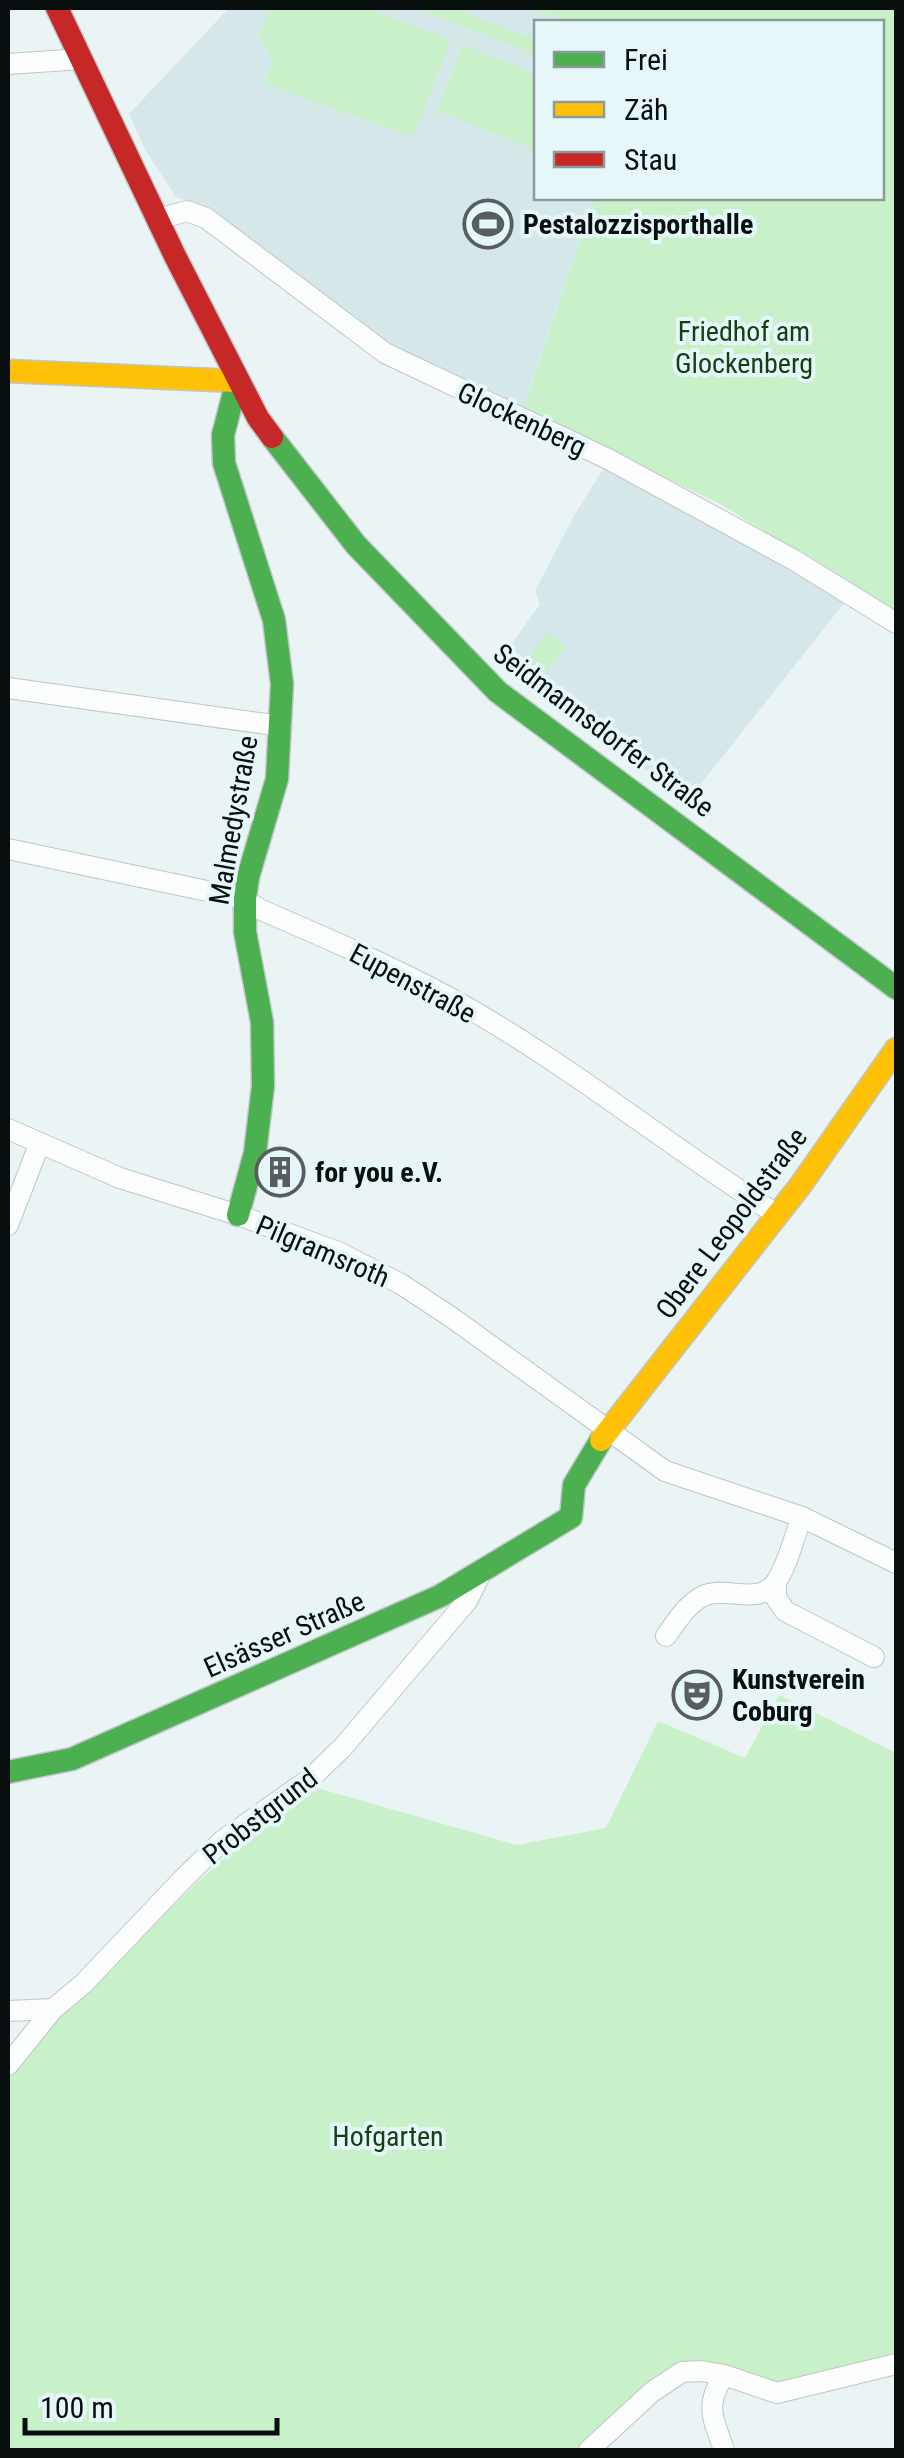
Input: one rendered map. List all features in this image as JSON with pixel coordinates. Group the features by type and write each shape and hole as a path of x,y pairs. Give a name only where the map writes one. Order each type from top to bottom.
{"street":[{"name":"Seidmannsdorfer Straße","path":"56,8 237,381 277,446 356,545 486,681 896,988"},
{"path":"8,64 82,59"},
{"name":"Glockenberg","path":"158,219 187,211 206,218 385,353 610,460 794,560 896,623"},
{"path":"8,372 237,381"},
{"name":"Malmedystraße","path":"237,381 222,450 276,632 282,684 277,779 248,876 245,899 245,932 262,1022 263,1086 254,1152 238,1215"},
{"path":"8,688 281,726"},
{"name":"Eupenstraße","path":"8,849 245,899 380,962 455,1001 580,1080 776,1214"},
{"name":"Obere Leopoldstraße","path":"570,1517 568,1504 574,1482 609,1430 776,1214 896,1049"},
{"name":"Pilgramsroth","path":"8,1129 120,1178 338,1252 401,1284 665,1471 802,1517 896,1563"},
{"path":"8,1225 39,1144"},
{"name":"Elsässer Straße","path":"8,1772 72,1758 138,1732 422,1604 480,1575 523,1542 570,1517"},
{"path":"802,1517 776,1582 776,1598 785,1611 874,1657"},
{"name":"Probstgrund","path":"8,2065 53,2009 83,1984 222,1841 311,1778 343,1747 466,1601 480,1575"},
{"path":"666,1636 685,1609 704,1596 724,1592 759,1594 776,1582"},
{"path":"8,2011 53,2009"},
{"path":"589,2450 673,2376 691,2371 724,2376 777,2392 896,2364"},
{"path":"724,2376 713,2393 710,2407 724,2450"}],"shaded area":[{"path":"229,8 524,8 567,20 534,20 534,200 593,200 522,411 400,354 200,205 176,197 146,151 129,114"},
{"path":"605,466 725,529 845,602 689,799 568,718 578,702 506,652 540,604 535,591"}],"green space":[{"path":"272,8 365,8 451,40 413,137 265,84 272,60 258,35"},
{"path":"416,8 453,8 534,39 534,54"},
{"name":"Friedhof am Glockenberg","path":"524,8 896,8 896,614 722,505 523,409 593,200 884,200 884,20 567,20"},
{"path":"463,45 534,73 534,149 437,111"},
{"path":"548,632 566,646 544,675 526,661"},
{"name":"Hofgarten","path":"779,1695 896,1753 896,2356 784,2385 687,2365 657,2374 576,2450 8,2450 8,2074 35,2042 192,1887 307,1785 517,1845 606,1828 658,1721 745,1758"}],"traffic: fast":[{"path":"237,381 223,435 224,463 274,620 282,684 277,779 245,899 245,932 262,1022 263,1086 255,1153 238,1215"},
{"path":"272,437 356,545 498,692 896,988"},
{"path":"8,1772 72,1759 440,1596 571,1517 574,1485 601,1440"}],"traffic: slow":[{"path":"8,371 237,381"},
{"path":"601,1440 800,1186 896,1049"}],"traffic: jam":[{"path":"57,8 175,256 258,418 272,437"}],"place":[{"name":"Pestalozzisporthalle","path":"488,224"},
{"name":"for you e.V.","path":"280,1172"},
{"name":"Kunstverein Coburg","path":"697,1695"}]}
